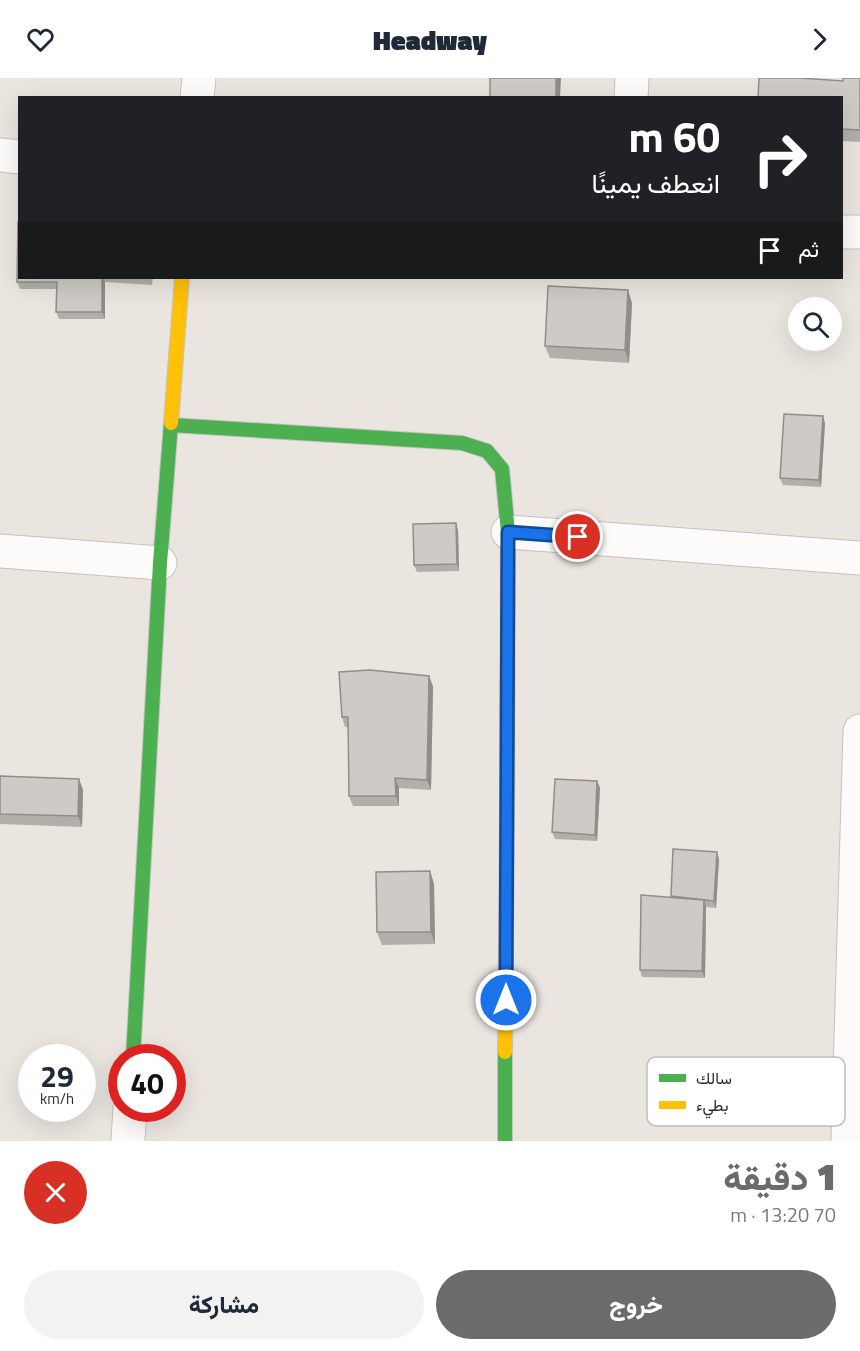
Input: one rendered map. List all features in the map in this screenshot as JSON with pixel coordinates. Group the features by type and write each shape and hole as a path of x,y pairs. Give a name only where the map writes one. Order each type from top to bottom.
{"street":[{"path":"197,96 199,78"},
{"path":"631,96 632,78"},
{"path":"0,155 18,157"},
{"path":"843,232 860,232"},
{"path":"134,1044 160,563 182,279"},
{"path":"171,425 462,443 487,451 502,469 508,532 505,1141"},
{"path":"508,532 860,558"},
{"path":"0,551 160,563"},
{"path":"848,1141 860,731"},
{"path":"128,1141 129,1122"}],"building":[{"path":"490,78 556,78 556,96 490,96"},
{"path":"759,78 843,81 843,78 860,78 860,130 843,129 843,96 758,96"},
{"path":"18,222 18,279 102,279 102,312 56,312 57,282 17,282"},
{"path":"548,286 628,290 625,350 545,346"},
{"path":"784,414 823,416 819,480 780,478"},
{"path":"456,523 457,564 414,565 413,524"},
{"path":"370,670 429,676 427,780 395,778 396,796 349,796 348,717 342,717 339,672"},
{"path":"0,776 79,779 78,816 0,814"},
{"path":"555,779 597,781 595,835 552,832"},
{"path":"673,849 717,852 714,901 671,896"},
{"path":"430,871 431,932 377,932 376,872"},
{"path":"641,895 704,900 702,971 640,970"}],"traffic: fast":[{"path":"134,1044 160,563 171,423"},
{"path":"171,425 462,443 487,451 502,469 508,532 507,820"},
{"path":"505,1052 505,1141"}],"traffic: slow":[{"path":"171,423 182,279"},
{"path":"505,1052 507,820"}],"route":[{"path":"506,1000 508,532 578,537"}]}
